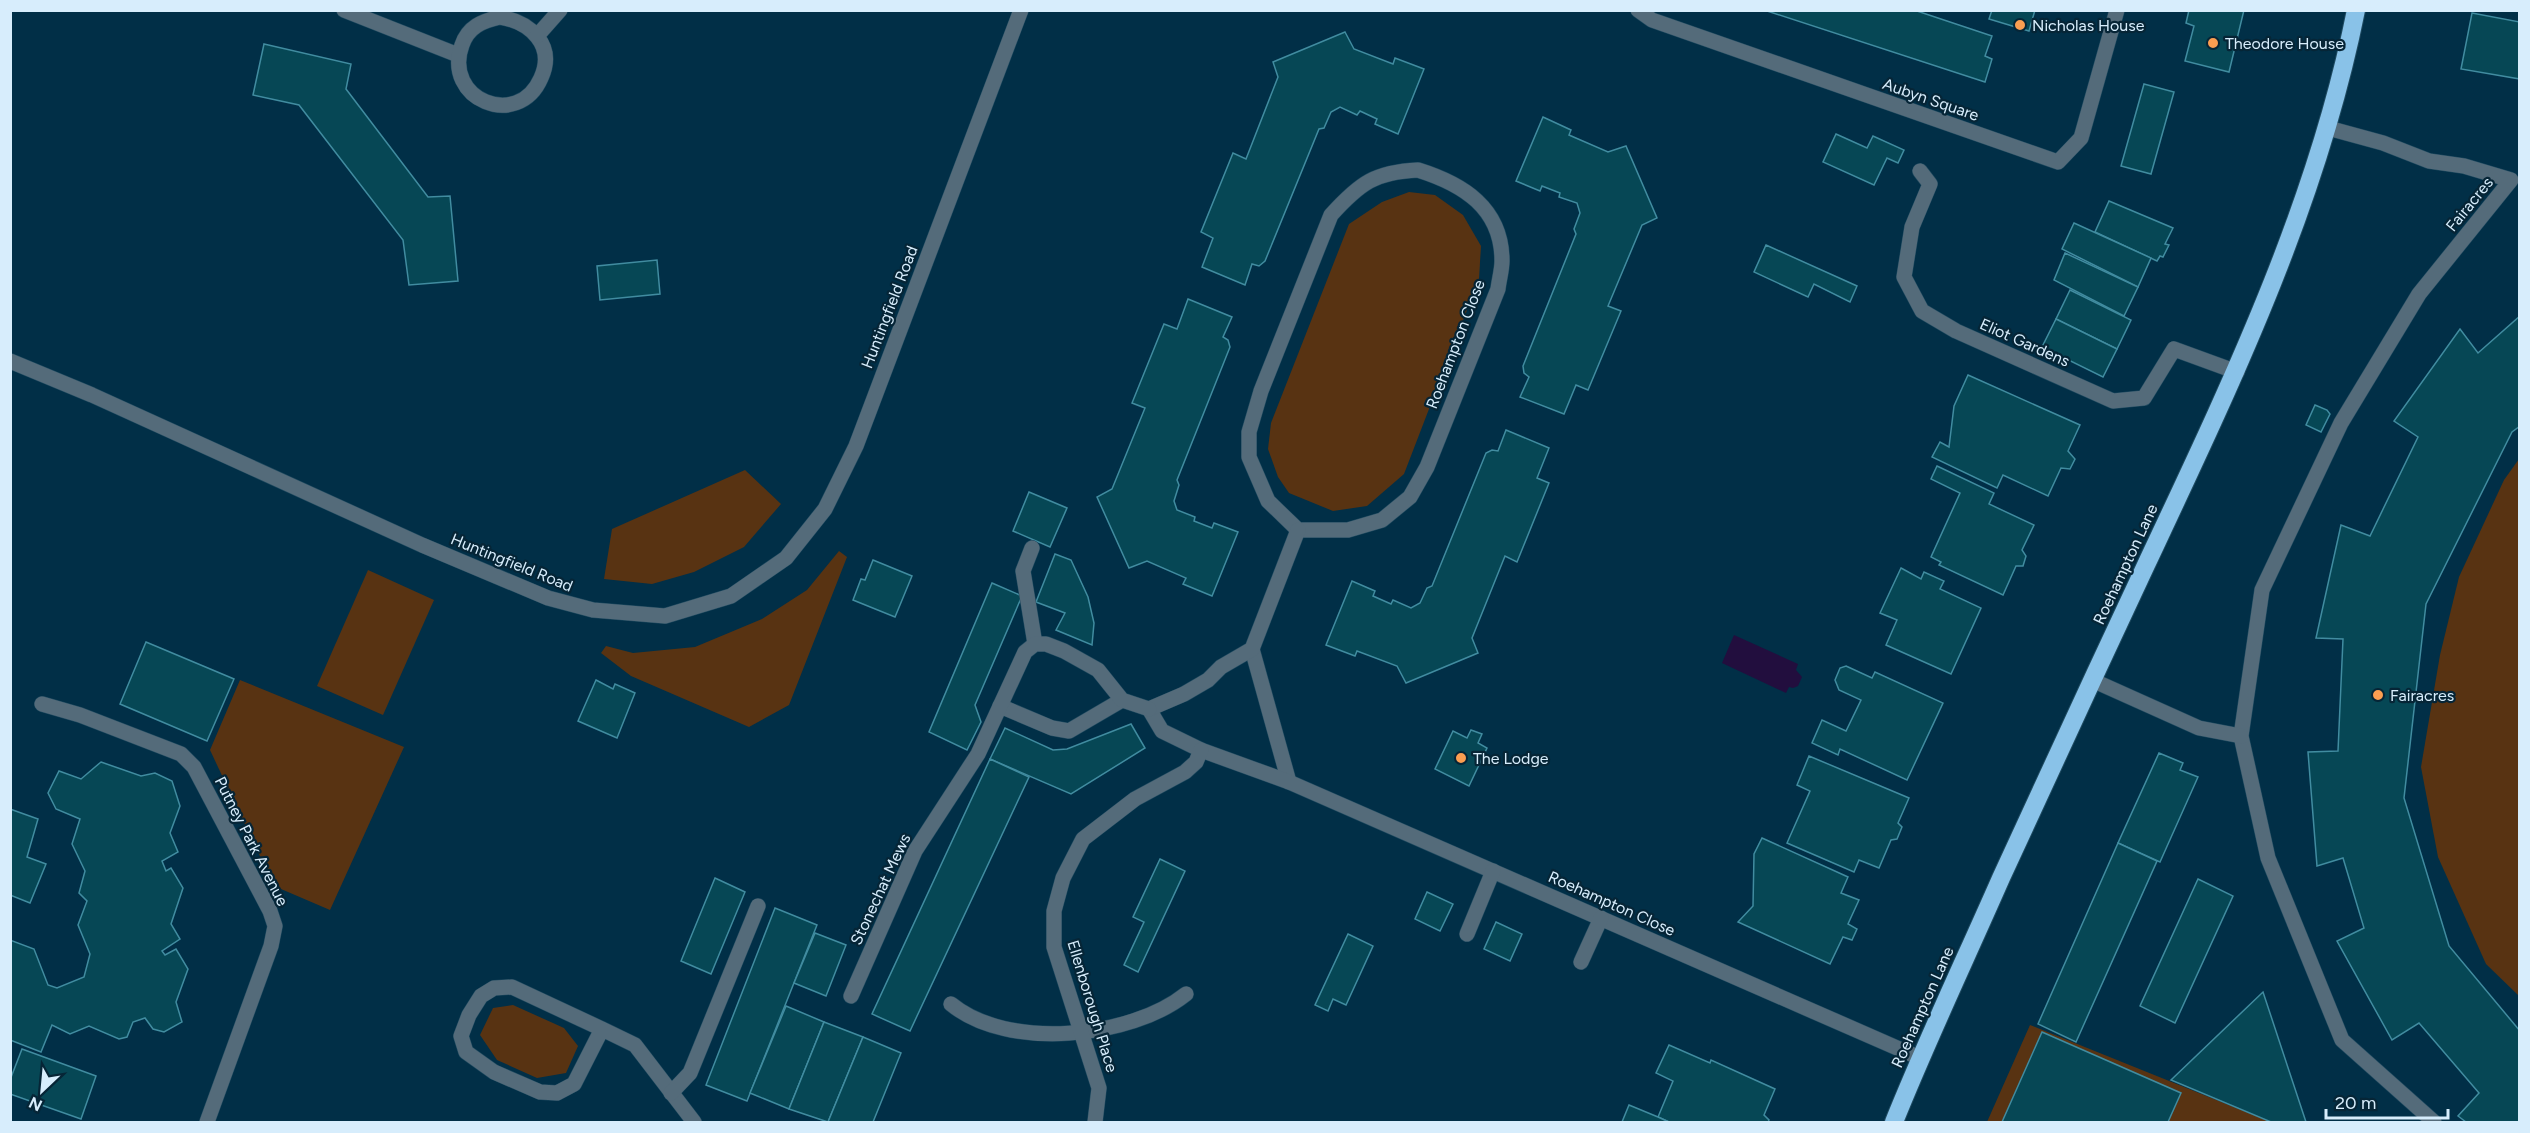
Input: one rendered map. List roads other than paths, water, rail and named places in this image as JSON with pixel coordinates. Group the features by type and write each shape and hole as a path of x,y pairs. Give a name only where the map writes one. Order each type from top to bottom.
{"highway":[{"name":"Roehampton Lane","path":"1894,1122 1920,1058 2092,680 2236,372 2270,291 2328,128 2356,10"}],"street":[{"path":"344,10 458,55"},
{"path":"537,36 560,10"},
{"name":"Huntingfield Road","path":"10,361 92,395 422,545 548,598 593,610 665,616 731,596 786,558 825,509 856,446 1021,10"},
{"name":"Aubyn Square","path":"1638,10 1652,20 2058,162 2081,138 2117,10"},
{"path":"500,17 527,26 537,36 543,49 545,63 542,77 534,90 523,100 509,106 480,100 469,91 461,79 458,55 464,39 473,27 486,20 500,17"},
{"name":"Fairacres","path":"2328,128 2383,143 2429,161 2464,166 2515,179 2419,294 2341,423 2262,590 2241,736 2268,858 2342,1040 2434,1122"},
{"name":"Roehampton Close","path":"1418,170 1447,179 1473,195 1488,216 1499,239 1502,261 1498,289 1427,467 1410,497 1382,520 1348,530 1298,530 1268,501 1249,458 1249,432 1262,391 1331,215 1349,195 1367,182 1392,171 1418,170"},
{"name":"Eliot Gardens","path":"1920,171 1930,184 1912,227 1904,277 1922,311 1956,332 2113,401 2144,398 2174,349 2236,372"},
{"path":"1289,782 1252,649 1298,530"},
{"path":"1032,548 1023,571 1035,644 1046,644 1064,651 1098,670 1122,700 1149,709 1208,680 1221,668 1252,649"},
{"name":"Stonechat Mews","path":"851,996 915,851 978,754 1025,652 1035,644"},
{"path":"2092,680 2199,728 2241,736"},
{"path":"1000,706 1052,728 1069,731 1122,700"},
{"name":"Putney Park Avenue","path":"42,704 181,754 194,767 270,911 275,926 271,946 207,1122"},
{"name":"Roehampton Close","path":"1149,709 1162,731 1202,750 1289,782 1920,1058"},
{"name":"Ellenborough Place","path":"1095,1122 1099,1088 1054,947 1054,911 1063,878 1083,839 1135,798 1185,772 1196,762 1202,750"},
{"path":"1467,934 1493,871"},
{"path":"671,1093 690,1073 758,906"},
{"path":"1581,962 1601,918"},
{"path":"602,1029 574,1084 557,1093 540,1092 494,1072 466,1052 461,1036 469,1015 481,996 494,988 512,987 602,1029 635,1045 694,1122"},
{"path":"951,1004 967,1016 1004,1027 1048,1035 1103,1030 1169,1007 1186,994"}],"place":[{"name":"Nicholas House","path":"2020,25"},
{"name":"Theodore House","path":"2213,43"},
{"name":"Fairacres","path":"2378,695"},
{"name":"The Lodge","path":"1461,758"}]}
